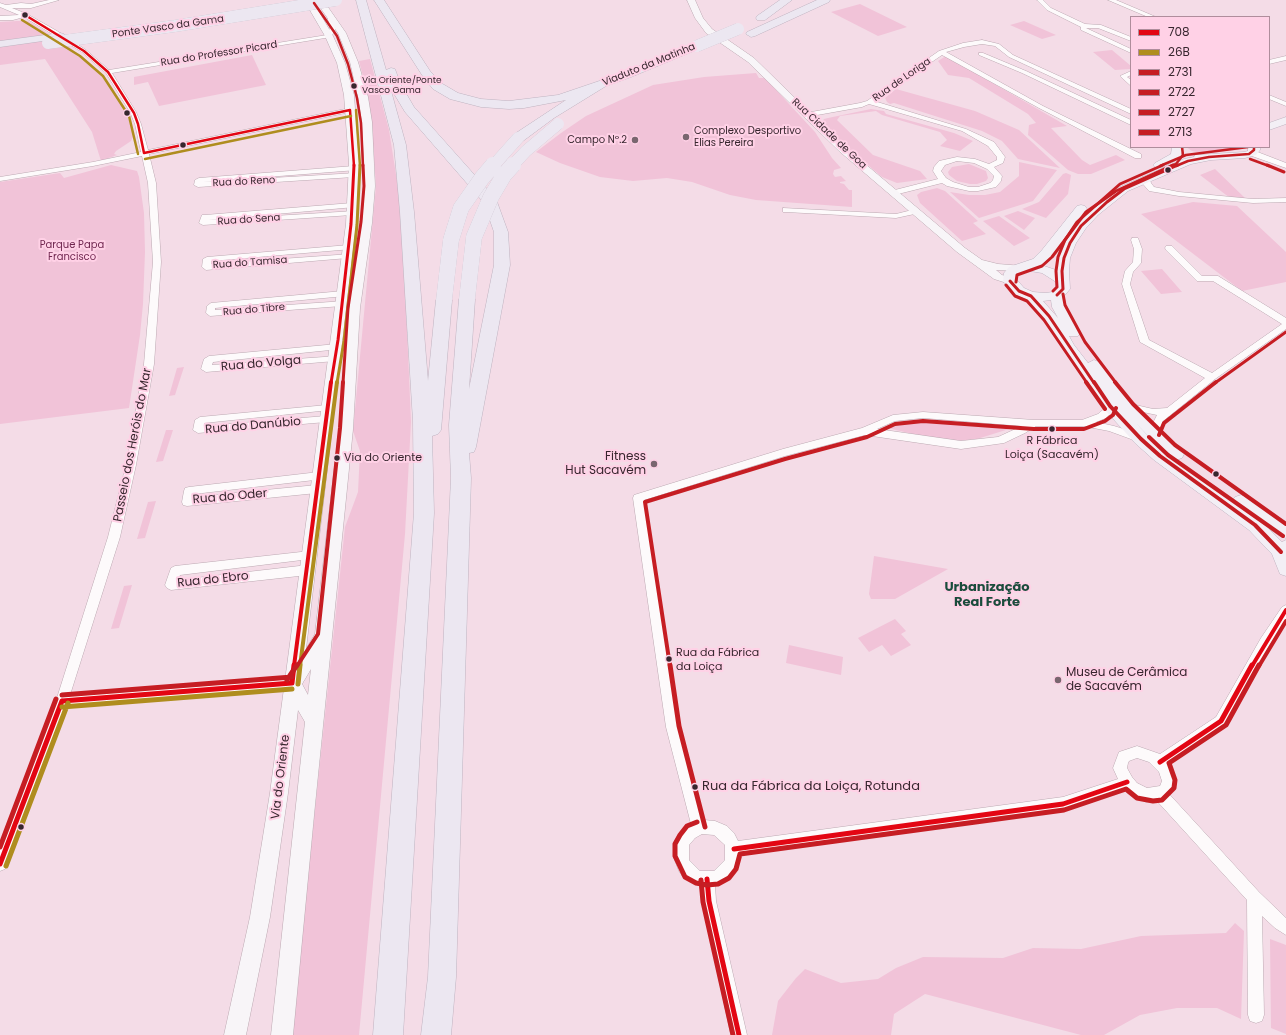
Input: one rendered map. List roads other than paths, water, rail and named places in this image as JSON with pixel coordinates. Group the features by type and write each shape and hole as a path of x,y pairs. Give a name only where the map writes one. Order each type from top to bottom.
{"highway":[{"name":"Ponte Vasco da Gama","path":"0,44 174,21 305,0"},
{"name":"Ponte Vasco da Gama","path":"0,49 160,28 336,0"},
{"path":"361,0 400,145 408,227 422,421 424,513 388,1035"},
{"path":"370,0 394,83 409,109 491,202 501,232 502,265 461,478"},
{"path":"379,0 426,73 437,86 454,96 481,103 509,105 548,101 602,83"},
{"path":"755,21 787,0"},
{"path":"755,21 778,13 800,0"},
{"path":"797,12 812,0"},
{"path":"797,12 825,0"},
{"name":"Viaduto da Matinha","path":"627,88 751,34 797,12"},
{"name":"Viaduto da Matinha","path":"422,466 432,429 451,240 461,208 482,178 518,138 550,115 602,83 627,75 755,21"},
{"path":"436,1035 442,978 461,478 458,425 467,299 474,238 490,197 504,175 526,151 548,131 570,116"},
{"path":"442,978 445,1035"}],"main road":[{"path":"1270,119 1286,112"},
{"path":"1270,127 1286,120"},
{"path":"1060,288 1046,297 1031,296 1020,291 1010,282 1011,273 1038,262 1047,253 1082,208 1096,197 1132,176 1173,159 1176,156 1176,148"},
{"path":"1177,148 1193,156 1209,158"},
{"path":"1253,150 1245,155 1192,160 1146,179 1124,190 1107,202 1081,226 1070,243 1064,258 1059,307 1066,322 1080,344 1105,380 1128,406 1160,456 1255,525 1284,556"},
{"path":"1021,268 1038,268 1053,273 1060,288"},
{"path":"1031,296 1054,322 1068,346 1110,406 1147,436 1171,450 1286,531"}],"street":[{"path":"2,7 21,5 31,6 56,0"},
{"name":"Via do Oriente","path":"235,1035 260,917 279,793 292,683 336,353 352,209 354,172 349,95 341,63 329,36 308,0"},
{"path":"282,1035 346,429 354,308 368,201 369,153 367,122 363,97 351,54 342,33 319,0"},
{"name":"Rua Cidade de Goa","path":"691,0 699,18 709,31 751,60 842,149 976,261 998,276 1010,282"},
{"path":"1040,0 1049,9 1084,26 1099,26 1130,39"},
{"path":"1044,0 1058,6"},
{"path":"1111,0 1151,16"},
{"path":"0,18 25,16 33,11 34,9 31,6"},
{"name":"Passeio dos Heróis do Mar","path":"0,864 62,701 114,537 131,465 149,364 157,256 152,183 134,113 108,72 84,51 55,32 25,16 2,7"},
{"path":"1062,15 1072,11"},
{"path":"330,15 333,28 329,36 340,40 351,54"},
{"path":"1084,26 1083,29 1088,33 1130,51"},
{"name":"Rua do Professor Picard","path":"108,72 329,36"},
{"name":"Rua de Loriga","path":"806,115 856,107 869,102 942,52 951,48 987,43 997,45 1010,56 1130,112"},
{"path":"973,44 972,50 1024,72 1130,123"},
{"path":"981,54 996,54 1001,51 1001,49"},
{"path":"942,52 1041,107 1138,156"},
{"path":"1270,62 1286,58"},
{"path":"1130,73 1123,76 1130,83"},
{"path":"0,179 144,154 350,110 363,97"},
{"path":"1270,97 1286,104"},
{"path":"869,102 964,130 978,136 991,144 1001,157 1000,161 990,167"},
{"path":"350,110 367,122"},
{"path":"1253,150 1286,166"},
{"path":"961,159 975,161 990,167 998,176 997,181 993,185 987,188 978,189 959,187 943,180 937,171 938,167 942,163 961,159"},
{"name":"Rua do Reno","path":"354,172 198,185 199,180 354,172"},
{"path":"1146,179 1147,184 1152,189 1179,194 1253,201 1286,200"},
{"path":"894,193 943,180"},
{"name":"Rua do Sena","path":"352,209 203,223 205,217 352,209"},
{"path":"786,210 896,216 916,212"},
{"path":"1135,240 1138,249 1137,263 1129,271 1126,284 1145,342 1212,377"},
{"path":"1169,248 1200,279 1215,278 1286,322"},
{"name":"Rua do Tamisa","path":"348,251 206,266 207,259 348,251"},
{"name":"Rua Cidade de Goa","path":"976,261 998,267 1021,268"},
{"name":"Rua do Tibre","path":"342,298 210,313 211,306 342,298"},
{"path":"700,828 673,727 638,498 865,431 893,418 923,415 1034,422 1083,423 1147,436 1159,419 1168,411 1212,377 1286,325"},
{"name":"Rua do Volga","path":"336,353 206,369 209,359 336,353"},
{"path":"1083,423 1102,416 1108,411 1110,406"},
{"path":"1128,406 1152,412 1168,411"},
{"name":"Rua do Danúbio","path":"327,414 198,430 200,420 327,414"},
{"path":"865,431 961,445 1000,440 1021,431 1034,422"},
{"name":"Rua do Oder","path":"318,483 187,502 189,491 318,483"},
{"name":"Rua do Ebro","path":"308,570 171,585 175,571 310,555"},
{"path":"1160,762 1221,721 1265,642 1286,610"},
{"path":"292,683 324,636"},
{"path":"62,701 292,683"},
{"path":"292,683 314,721"},
{"path":"1130,753 1144,753 1160,762 1165,768 1170,781 1168,787 1160,794 1146,795 1139,792 1127,782 1120,768 1124,756 1130,753"},
{"path":"734,849 1063,804 1127,782"},
{"path":"1160,794 1254,897 1280,924 1286,927"},
{"path":"708,827 717,829 725,834 734,849 732,863 724,874 716,878 707,879 698,877 690,872 684,864 681,855 681,846 691,831 708,827"},
{"path":"707,879 709,901 739,1035"},
{"path":"1254,897 1256,1015"}],"place":[{"name":"Via Oriente/Ponte Vasco Gama","path":"354,86"},
{"name":"Complexo Desportivo Elias Pereira","path":"686,137"},
{"name":"Campo Nº.2","path":"635,140"},
{"name":"R Fábrica Loiça (Sacavém)","path":"1052,429"},
{"name":"Via do Oriente","path":"337,458"},
{"name":"Fitness Hut Sacavém","path":"654,464"},
{"name":"Rua da Fábrica da Loiça","path":"669,659"},
{"name":"Museu de Cerâmica de Sacavém","path":"1058,680"},
{"name":"Rua da Fábrica da Loiça, Rotunda","path":"695,787"}],"district":[{"name":"Urbanização Real Forte","path":"987,596"}],"park label":[{"name":"Parque Papa Francisco","path":"72,250"}]}
